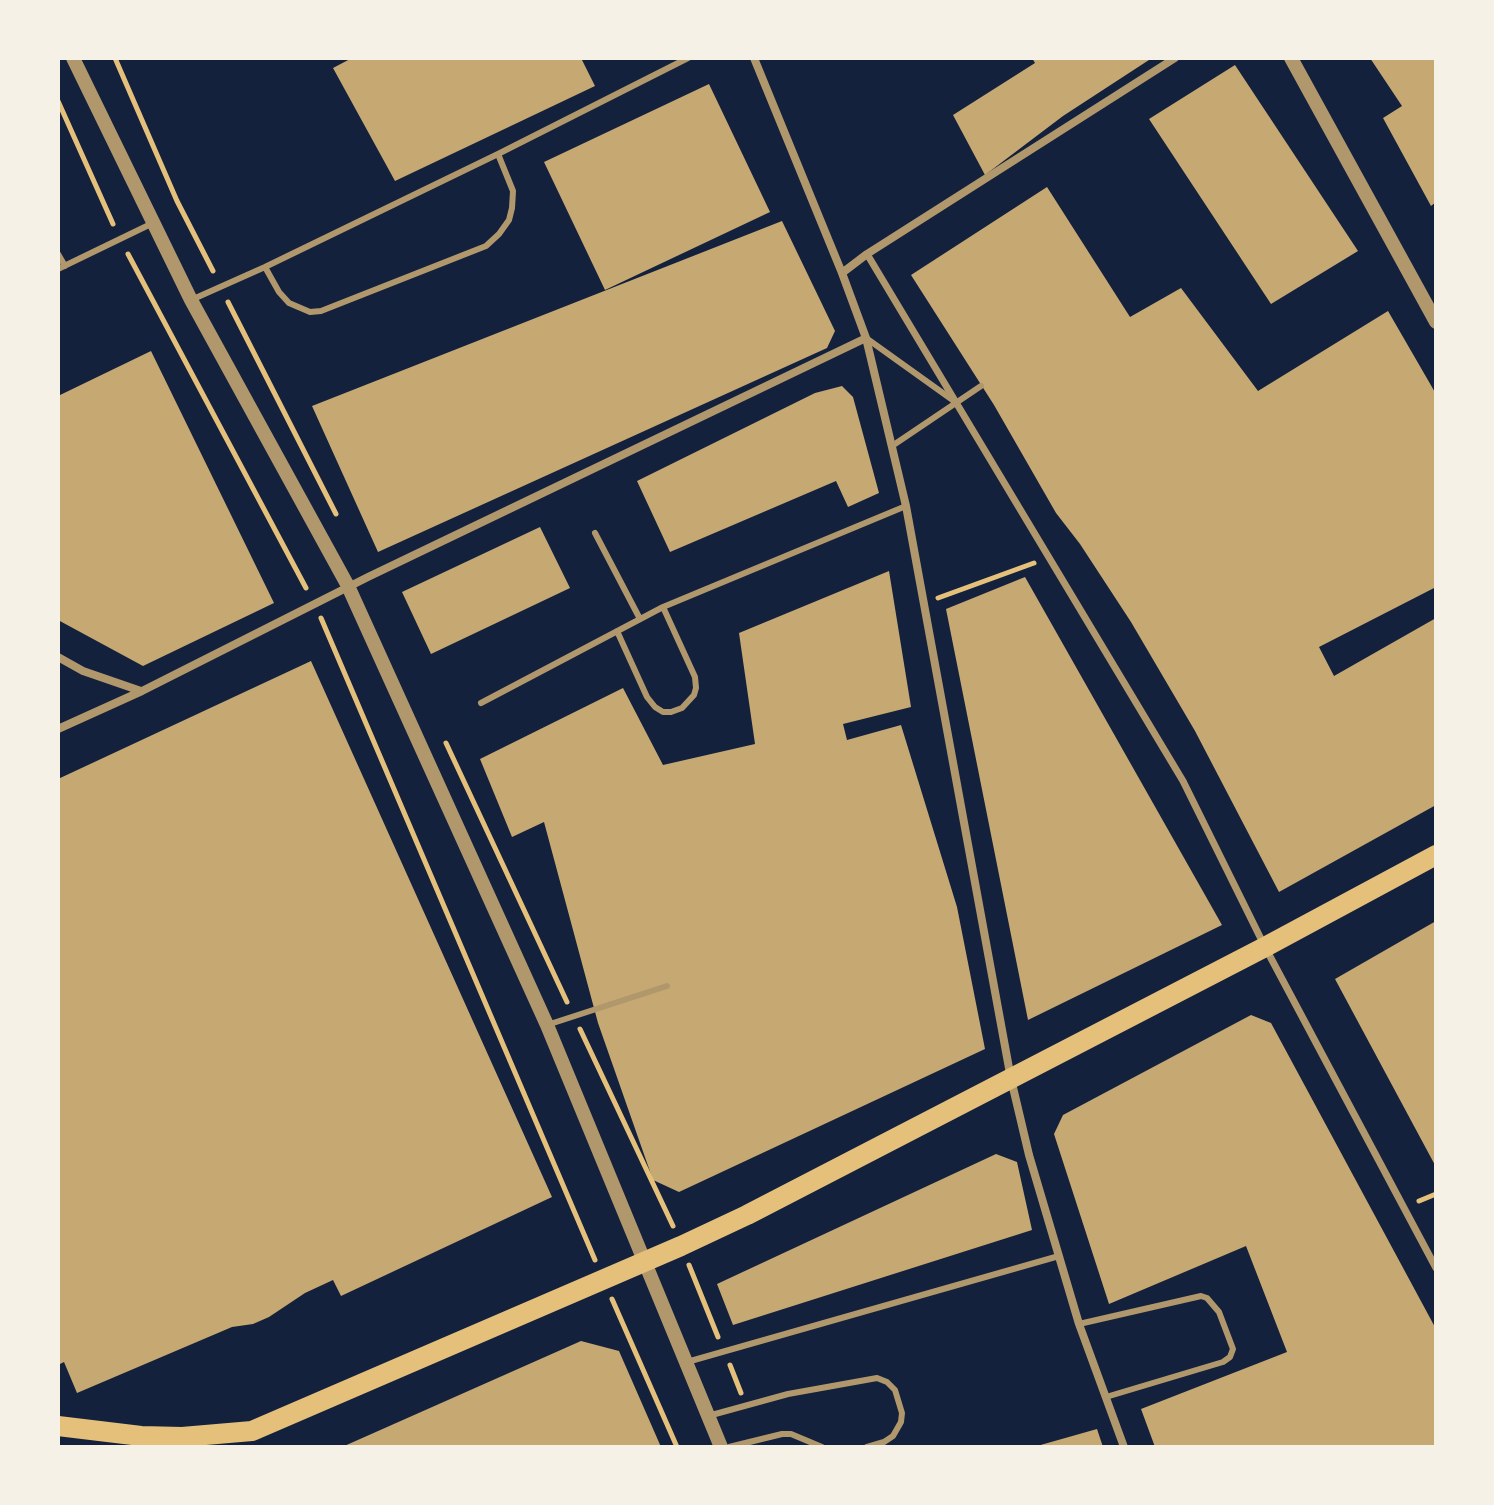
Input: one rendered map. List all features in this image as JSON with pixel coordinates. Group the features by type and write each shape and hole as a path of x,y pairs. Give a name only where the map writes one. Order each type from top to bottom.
{"main road":[{"path":"234,1447 252,1431 747,1215 1436,855"},
{"path":"58,1426 141,1436 182,1437 252,1431"}],"street":[{"path":"73,58 191,300 348,586 547,1025 721,1447"},
{"path":"754,58 866,338 906,506 1011,1079 1029,1155 1079,1324 1124,1447"},
{"path":"842,273 867,254 1175,58"},
{"path":"1291,58 1436,322"},
{"path":"867,254 1183,781 1265,947 1436,1268"},
{"path":"58,729 866,338"},
{"path":"58,657 83,671 142,691"}],"lane":[{"path":"191,300 498,154 688,58"},
{"path":"265,267 289,303 310,312 321,311 486,246 509,220 512,208 513,191 498,154"},
{"path":"58,254 61,268 153,223"},
{"path":"866,338 957,403"},
{"path":"892,446 981,386"},
{"path":"481,703 663,607 906,506"},
{"path":"595,533 640,619"},
{"path":"617,631 655,707 671,712 682,708 694,695 695,677 663,607"},
{"path":"547,1025 667,986"},
{"path":"687,1362 1059,1256"},
{"path":"1079,1324 1201,1296 1207,1298 1219,1312 1233,1349 1230,1357 1223,1362 1106,1397"},
{"path":"708,1416 788,1394 877,1378 895,1390 902,1413 901,1422 893,1436 867,1447"},
{"path":"729,1447 766,1436 791,1434 822,1447"}],"path":[{"path":"58,101 120,239 315,604 677,1447"},
{"path":"924,603 1050,558"}],"building":[{"path":"352,58 581,58 595,86 395,181 333,68"},
{"path":"1032,58 1152,58 1063,116 985,175 953,115 1035,63"},
{"path":"1370,58 1436,58 1436,202 1431,206 1383,118 1402,106"},
{"path":"1235,65 1358,251 1271,304 1149,119"},
{"path":"709,84 770,212 605,290 544,162"},
{"path":"1047,187 1130,317 1181,288 1258,391 1388,311 1436,394 1436,587 1319,647 1334,676 1436,618 1436,805 1279,892 1195,731 1131,622 1056,513 994,405 911,275"},
{"path":"782,221 835,331 827,348 378,552 312,406"},
{"path":"151,351 274,603 143,666 58,620 58,396"},
{"path":"842,386 853,397 879,493 848,507 836,481 670,552 637,481 815,393"},
{"path":"540,527 570,588 431,654 402,592"},
{"path":"889,571 911,707 843,724 847,740 901,725 957,907 985,1049 679,1192 653,1180 598,1023 544,822 512,837 480,759 623,688 663,765 755,744 739,633"},
{"path":"1025,577 1222,925 1028,1020 946,609"},
{"path":"311,661 552,1197 341,1296 333,1280 305,1293 269,1317 253,1324 232,1327 77,1393 64,1362 58,1365 58,779"},
{"path":"1436,921 1436,1167 1335,979"},
{"path":"1251,1015 1271,1023 1436,1329 1436,1447 1155,1447 1141,1409 1287,1352 1246,1246 1109,1304 1054,1134 1063,1115"},
{"path":"996,1154 1017,1162 1032,1230 733,1325 717,1284"},
{"path":"581,1341 619,1351 661,1447 342,1447"},
{"path":"1097,1429 1103,1447 1037,1447 1037,1446"}]}
